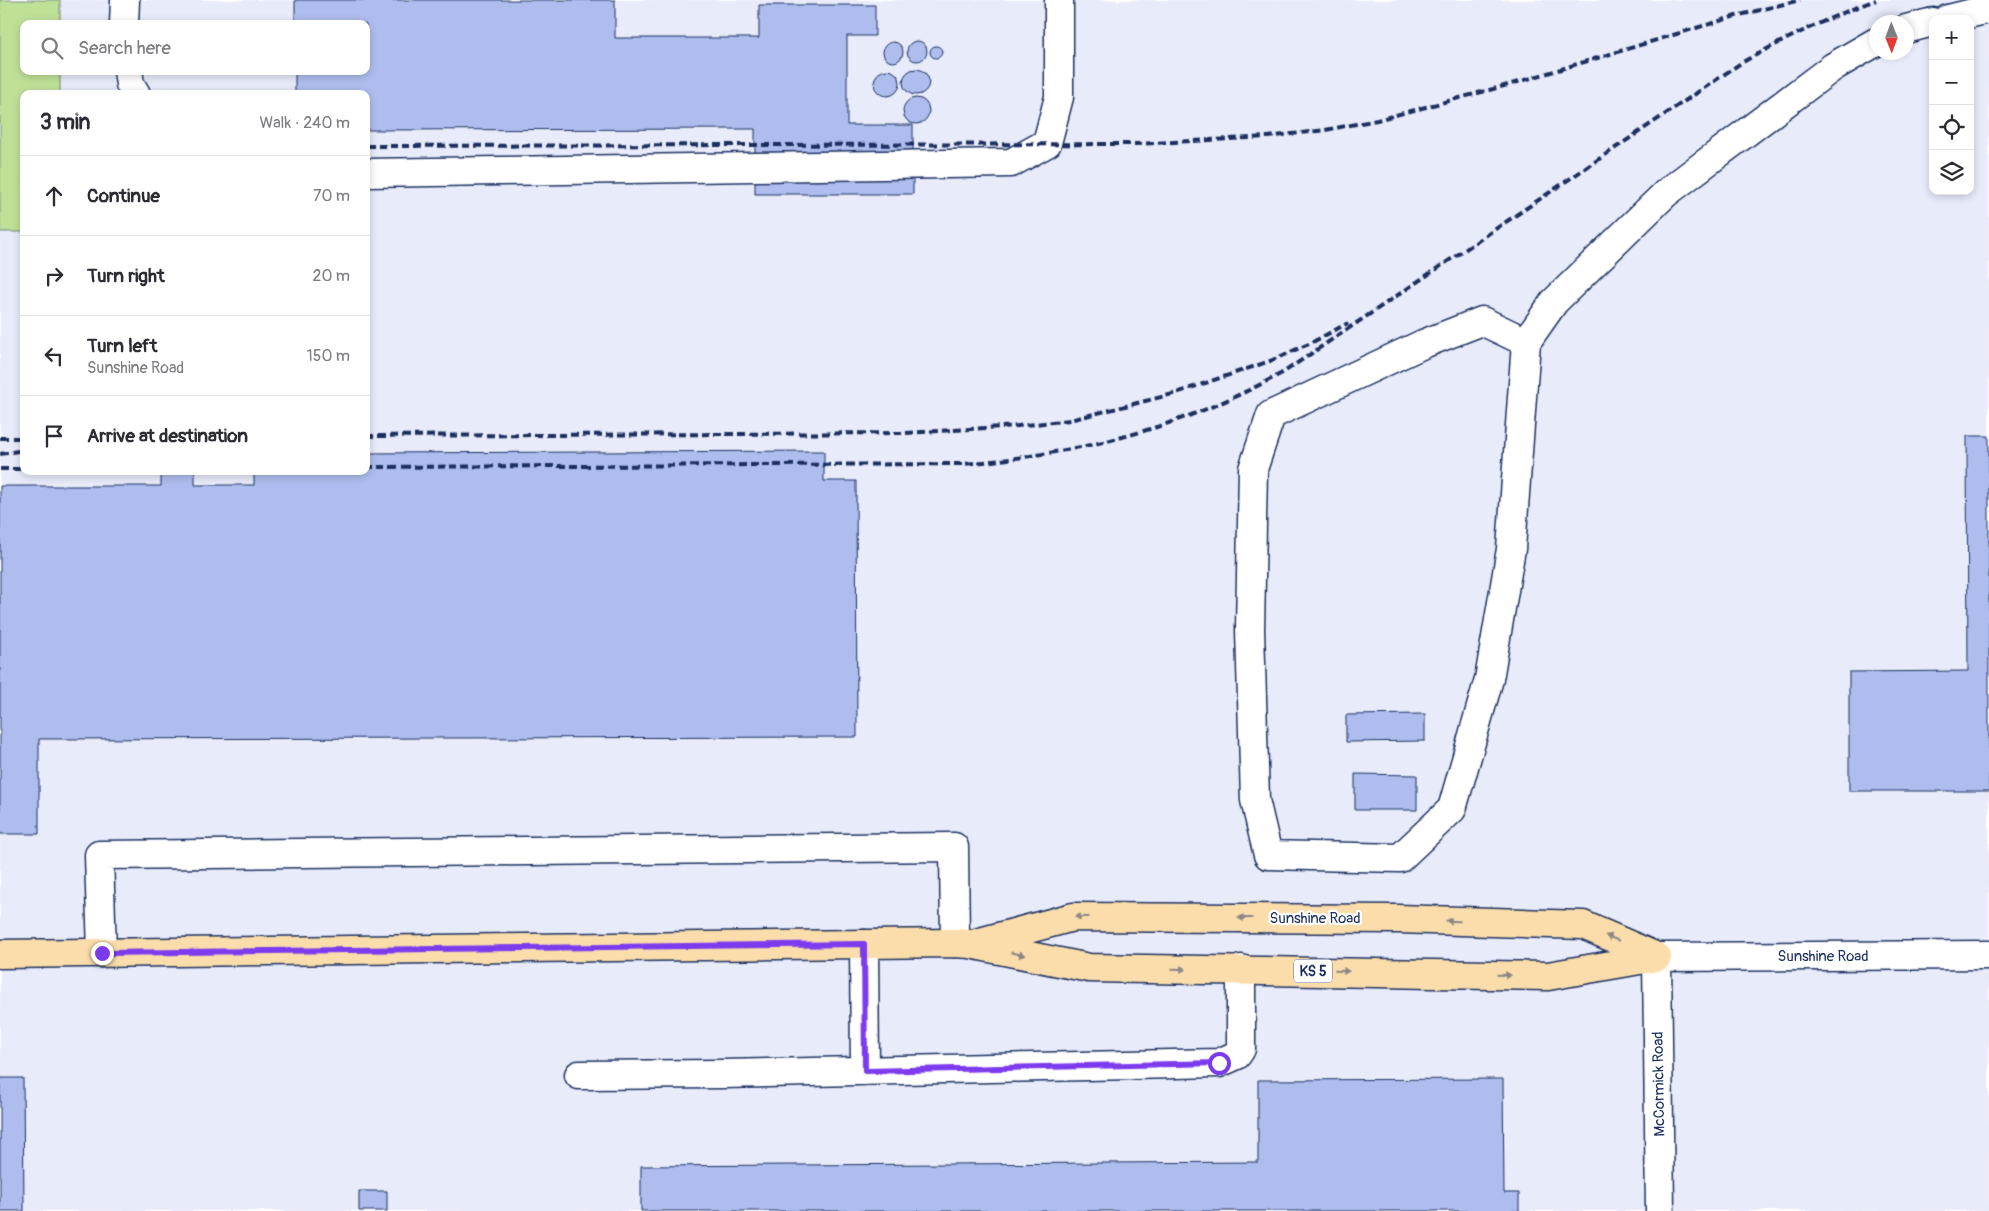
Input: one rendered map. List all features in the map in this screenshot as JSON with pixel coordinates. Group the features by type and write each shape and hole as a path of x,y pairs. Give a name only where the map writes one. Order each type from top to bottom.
{"main road":[{"name":"Sunshine Road","path":"962,944 1073,917 1398,919 1583,925 1657,957"},
{"name":"Sunshine Road","path":"0,954 962,944 1089,968 1240,969 1548,976 1657,957"}],"street":[{"path":"124,20 125,0"},
{"path":"370,173 1011,163 1047,143 1059,97 1059,0"},
{"path":"1964,15 1989,9"},
{"path":"1914,27 1929,23"},
{"path":"1526,342 1482,321 1423,344 1271,416 1253,469 1250,630 1254,800 1268,855 1400,858 1452,809 1489,678 1510,549 1526,342 1554,302 1666,193 1833,67 1869,46"},
{"path":"129,75 130,84 134,90"},
{"path":"102,953 99,855 954,846 962,944"},
{"path":"864,944 865,1071"},
{"name":"Sunshine Road","path":"1657,957 1989,954"},
{"name":"McCormick Road","path":"1657,957 1660,1211"},
{"path":"579,1075 1219,1063 1237,1055 1240,1049 1240,969"}],"shaded area":[{"path":"0,0 1989,0 1989,1211 0,1211"}],"green space":[{"path":"0,0 60,0 60,20 20,20 20,75 60,75 60,90 20,90 20,232 0,232"}],"building":[{"path":"295,0 615,0 615,38 759,38 759,5 875,5 875,36 847,36 847,125 913,125 913,194 755,194 755,129 370,130 370,90 295,90 295,75 370,75 370,20 295,20"},
{"path":"917,41 924,44 927,51 924,58 917,61 910,58 907,51 910,44"},
{"path":"893,42 900,45 903,52 900,59 893,62 886,59 883,52 886,45"},
{"path":"934,46 938,46 942,52 938,58 934,58 930,54 930,50"},
{"path":"916,69 925,73 929,82 925,91 916,95 907,91 903,82 907,73"},
{"path":"887,70 896,74 900,83 896,92 887,96 878,92 874,83 878,74"},
{"path":"916,98 925,102 929,111 925,120 916,124 907,120 903,111 907,102"},
{"path":"1967,436 1989,436 1989,791 1849,791 1849,672 1968,671"},
{"path":"824,451 824,481 856,481 857,737 39,739 39,834 0,834 0,486 161,486 161,475 195,475 195,485 254,485 254,475 370,475 370,453"},
{"path":"1425,714 1425,741 1346,742 1346,715"},
{"path":"1355,774 1417,775 1417,810 1355,810"},
{"path":"0,1078 23,1078 24,1211 0,1211"},
{"path":"1503,1079 1504,1193 1519,1193 1519,1211 641,1211 641,1166 1258,1162 1258,1080"},
{"path":"359,1191 387,1191 387,1211 359,1211"}],"railway":[{"path":"370,146 1135,144 1268,137 1325,130 1377,120 1508,85 1736,16 1800,0"},
{"path":"370,467 964,464 1049,453 1089,445 1168,423 1207,409 1284,372 1741,63 1807,29 1876,0"},
{"path":"370,436 905,433 1018,426 1070,420 1173,394 1270,361 1311,343 1348,323"},
{"path":"0,438 20,438"},
{"path":"0,454 20,451"},
{"path":"0,469 20,469"}],"route":[{"path":"102,953 864,944 865,1071 1219,1063"}]}
